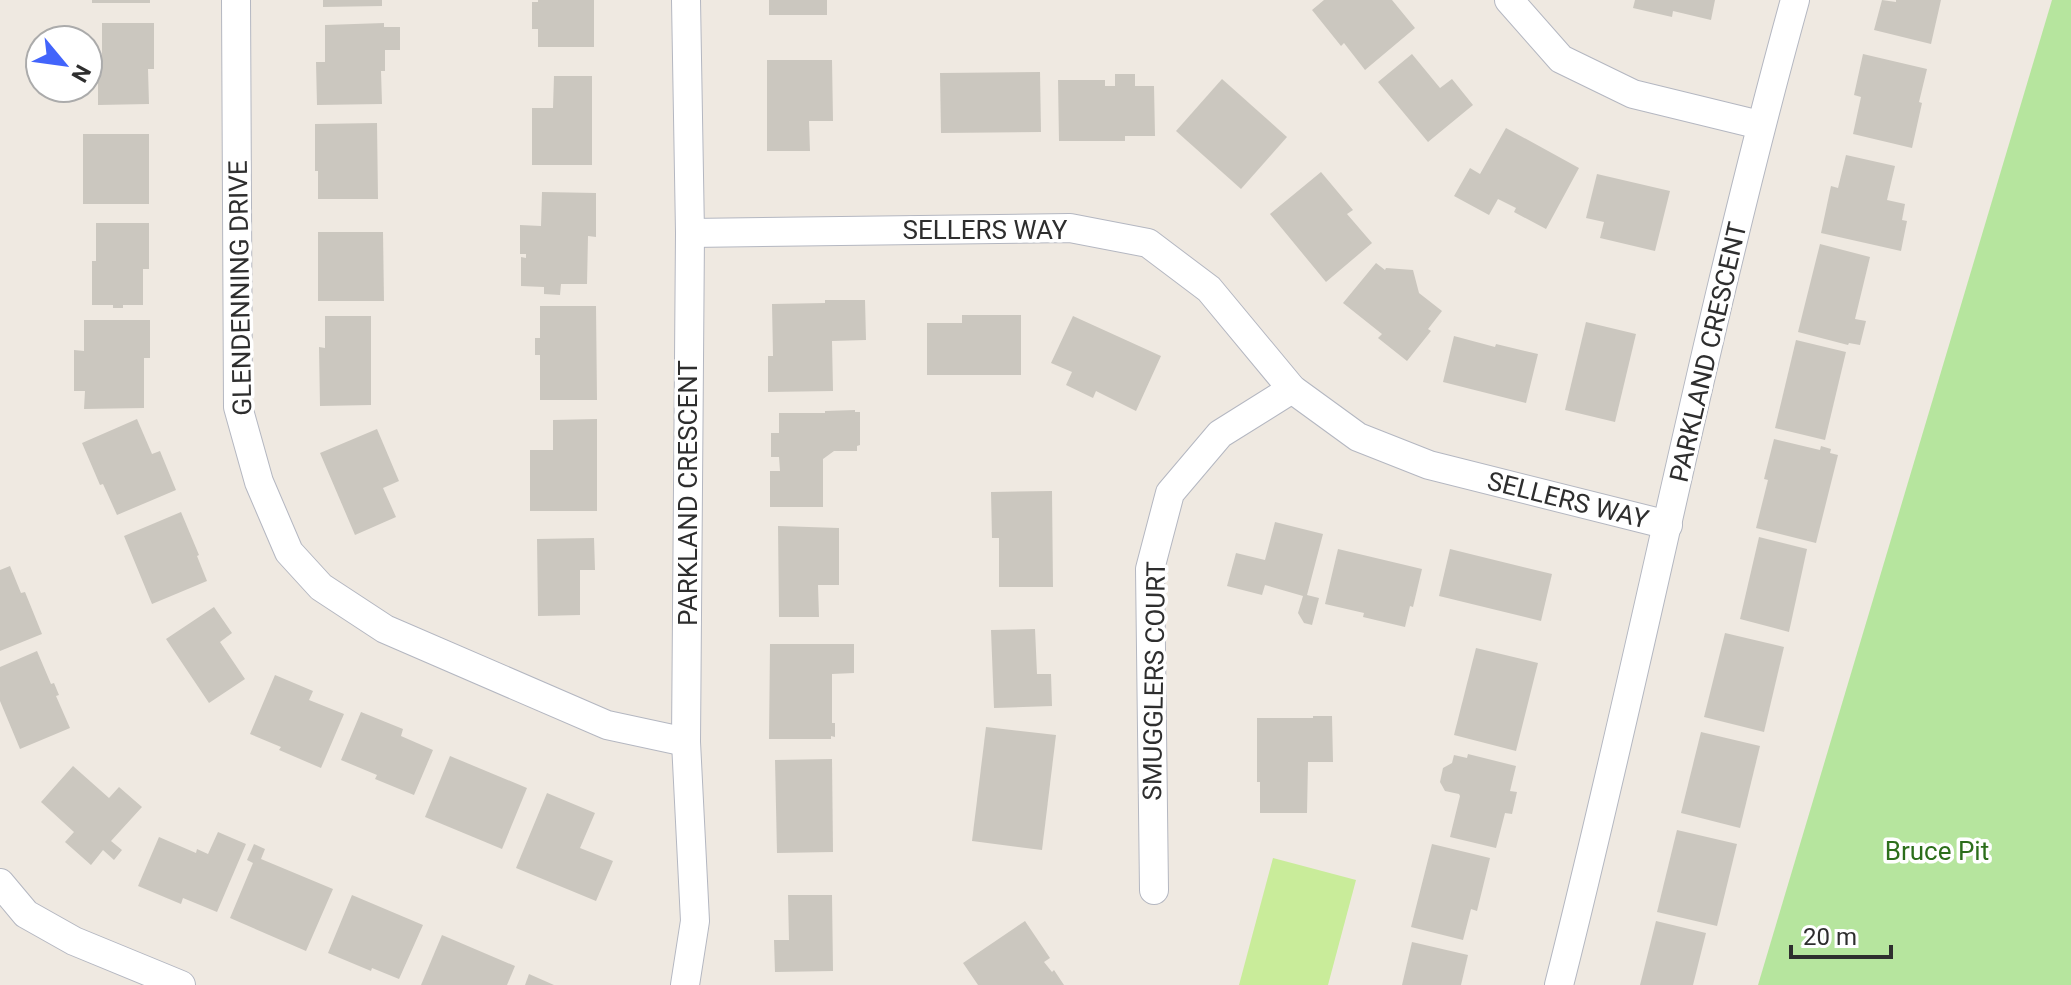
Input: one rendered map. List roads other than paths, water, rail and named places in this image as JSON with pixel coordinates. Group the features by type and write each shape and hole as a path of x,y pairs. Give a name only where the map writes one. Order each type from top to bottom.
{"street":[{"name":"GLENDENNING DRIVE","path":"236,0 238,407 259,482 289,552 321,587 385,629 607,725 686,742"},
{"name":"PARKLAND CRESCENT","path":"685,985 695,921 686,742 690,233 686,0"},
{"path":"1509,0 1561,59 1573,65 1633,94 1760,125"},
{"name":"PARKLAND CRESCENT","path":"1559,985 1596,839 1760,125 1795,0"},
{"name":"SELLERS WAY","path":"690,233 1070,228 1148,243 1209,289 1292,389 1358,437 1429,465 1668,525"},
{"name":"SMUGGLERS COURT","path":"1154,890 1150,569 1170,493 1220,434 1292,389"},
{"path":"0,883 26,914 74,941 181,985"}],"park label":[{"name":"Bruce Pit","path":"1937,851"}]}
